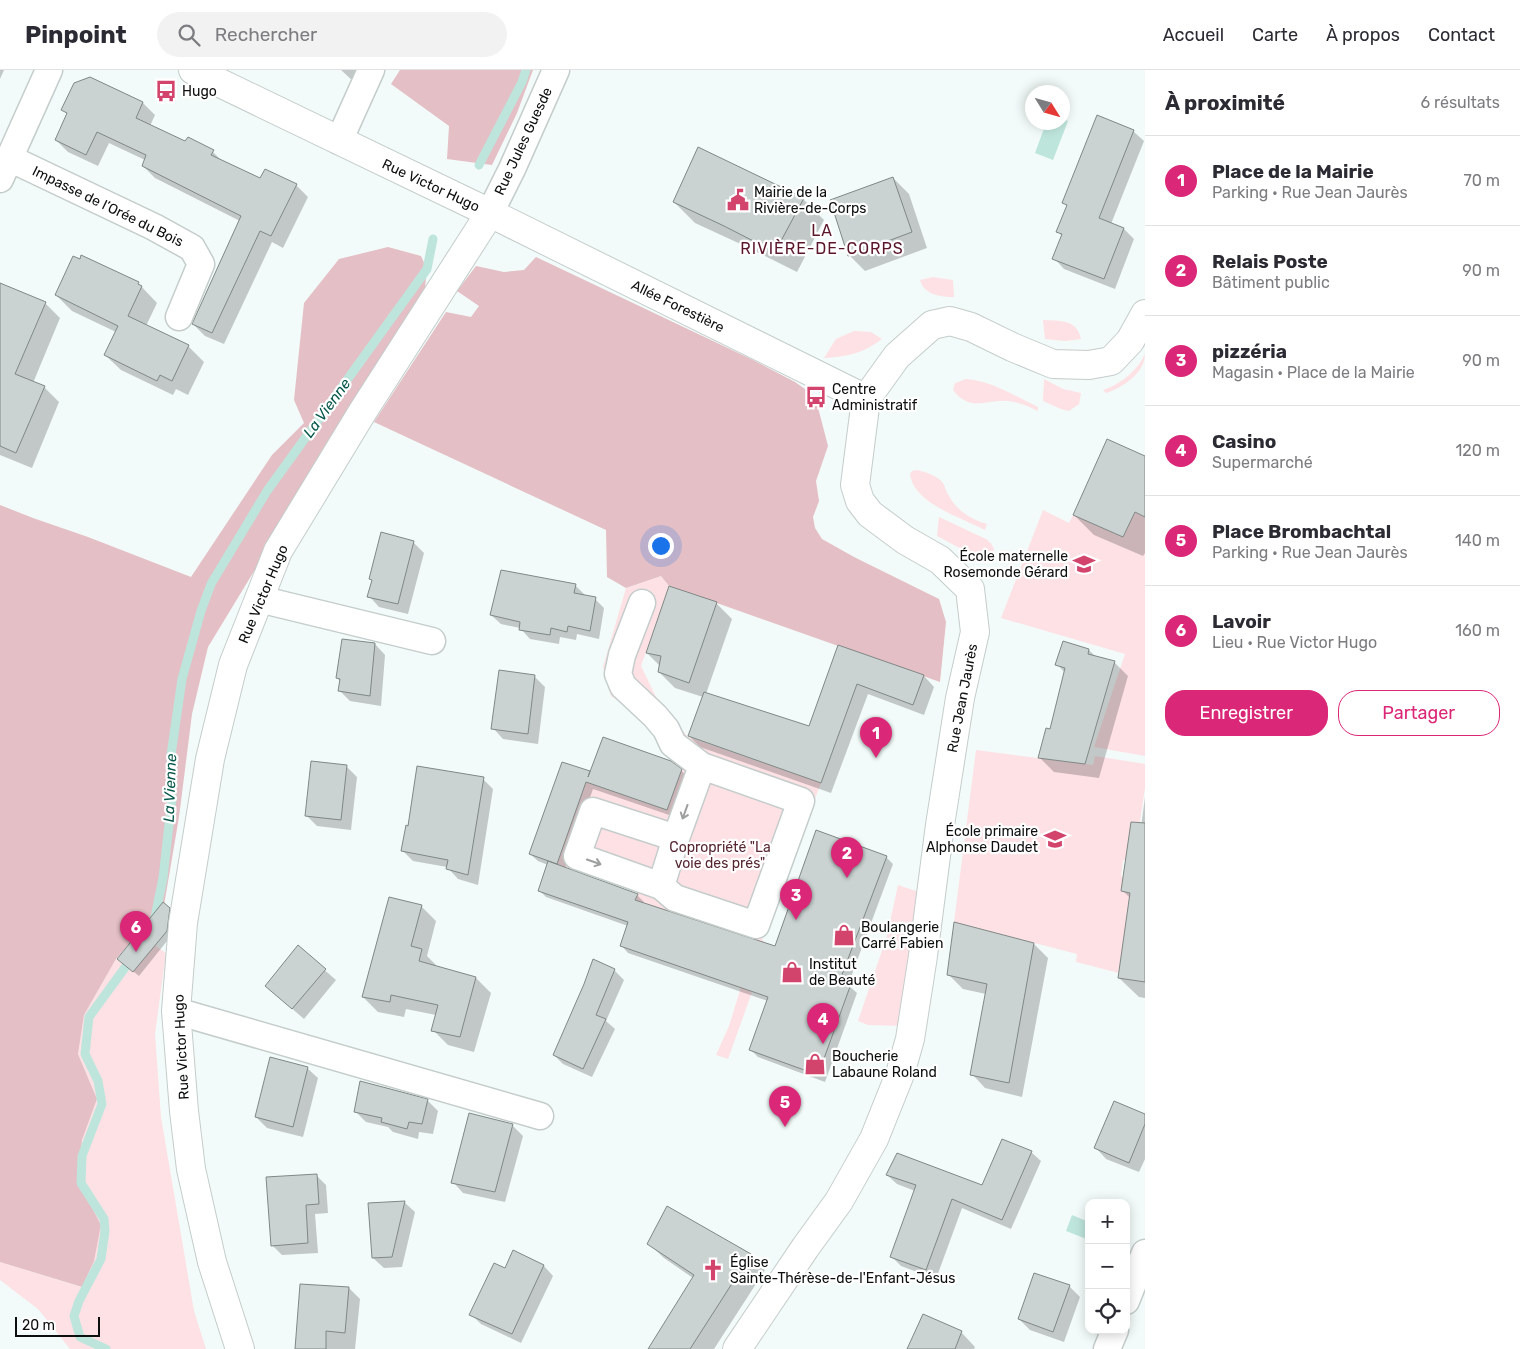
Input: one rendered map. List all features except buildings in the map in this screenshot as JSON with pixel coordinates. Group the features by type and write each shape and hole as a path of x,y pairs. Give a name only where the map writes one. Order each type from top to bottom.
{"street":[{"path":"5,168 49,70"},
{"name":"Rue Victor Hugo","path":"193,70 490,212 363,411 278,552 233,665 210,759 183,923 176,1011 191,1169 212,1262 240,1349"},
{"path":"339,141 371,70"},
{"name":"Rue Jules Guesde","path":"490,212 512,169 556,70"},
{"name":"Impasse de l’Orée du Bois","path":"5,168 154,227 192,248 202,264 180,317"},
{"name":"Allée Forestière","path":"490,212 866,399"},
{"name":"Rue Jean Jaurès","path":"737,1349 839,1201 874,1139 900,1074 910,1039 960,698 975,632 970,589 940,560 905,540 870,514 860,501 855,485 866,399 898,356 932,325 950,321 971,327 1053,364 1089,365 1111,361 1130,341 1145,314"},
{"path":"259,599 432,641"},
{"path":"642,603 622,655 618,674 623,686 655,716 666,729 673,744 702,766 802,801 756,925 675,898 661,886 578,856 593,811 676,838"},
{"path":"661,886 702,766"},
{"path":"176,1011 540,1116"},
{"path":"1133,1299 1145,1253"},
{"path":"1108,1349 1114,1334"}],"green space":[{"path":"933,277 953,280 954,297 939,296 925,289 920,280"},
{"path":"1043,320 1072,324 1079,332 1081,339 1065,341 1045,339"},
{"path":"854,331 871,332 882,339 868,348 854,353 840,357 824,358 836,339"},
{"path":"1145,354 1141,367 1132,379 1112,391 1106,393 1103,390 1128,376 1138,366"},
{"path":"966,379 976,380 1003,390 1038,407 1038,411 1023,404 1012,402 973,403 966,401 953,390 955,383"},
{"path":"1044,379 1063,389 1081,393 1079,404 1069,411 1043,401"},
{"path":"917,470 937,477 960,510 970,517 987,524 985,530 952,515 929,501 913,484 910,474 912,471"},
{"name":"École maternelle Rosemonde Gérard","path":"1043,510 1069,523 1073,515 1123,537 1135,512 1145,517 1145,756 1094,747 1125,654 1001,618"},
{"path":"939,517 986,539 994,549 991,558 985,564 973,555 937,536"},
{"name":"Copropriété \"La voie des prés\"","path":"661,576 669,586 641,666 659,703 688,737 821,783 762,938 767,950 728,1059 716,1055 729,1026 741,987 635,900 638,891 557,864 586,782 667,810 683,765 652,725 611,696 603,667 626,588"},
{"name":"École primaire Alphonse Daudet","path":"976,750 1093,765 1095,756 1145,764 1145,788 1136,848 1126,860 1123,860 1121,876 1123,877 1121,891 1130,893 1119,973 1076,962 1077,954 954,922"},
{"path":"898,885 922,893 904,1026 868,1025 858,1021 887,936"},
{"path":"153,944 166,953 155,1034 161,1117 194,1311 206,1349 70,1349 38,1309 0,1280 0,1262 81,1287 101,1225 77,1181 82,1140 97,1099 78,1054 84,1015 116,959 133,972"}],"shaded area":[{"path":"400,70 533,70 517,113 492,165 447,159 449,126 391,84"},
{"path":"1043,130 1065,130 1053,160 1035,153"},
{"path":"388,247 421,256 427,269 424,297 369,382 208,647 192,714 179,817 160,929 139,932 116,959 84,1015 78,1054 97,1099 82,1140 78,1181 101,1225 94,1261 82,1287 0,1262 0,505 191,577 272,455 304,423 294,400 304,303 339,259"},
{"path":"536,257 753,360 795,382 815,396 828,446 816,481 819,501 813,517 815,528 822,539 939,599 946,622 940,682 669,586 661,576 626,588 607,577 606,530 374,422 446,312 471,317 479,306 457,291 476,266 504,272 524,270"},
{"path":"1072,1215 1085,1220 1085,1238 1066,1231"}],"waterway":[{"name":"La Vienne","path":"479,165 522,82 526,70"},
{"name":"La Vienne","path":"154,922 163,878 172,798 171,755 182,679 201,611 211,584 267,491 427,269 433,239"},
{"name":"La Vienne","path":"106,1349 80,1337 74,1316 79,1301 101,1259 105,1231 104,1219 81,1183 82,1156 102,1104 98,1081 85,1054 89,1017 132,958"}],"place":[{"name":"Hugo","path":"166,91"},
{"name":"Mairie de la Rivière-de-Corps","path":"738,200"},
{"name":"Centre Administratif","path":"816,397"},
{"name":"École maternelle Rosemonde Gérard","path":"1084,564"},
{"name":"Place de la Mairie","path":"876,758"},
{"name":"École primaire Alphonse Daudet","path":"1055,839"},
{"name":"Relais Poste","path":"847,878"},
{"name":"pizzéria","path":"796,920"},
{"name":"Boulangerie Carré Fabien","path":"844,935"},
{"name":"Lavoir","path":"136,952"},
{"name":"Institut de Beauté","path":"792,972"},
{"name":"Casino","path":"823,1044"},
{"name":"Boucherie Labaune Roland","path":"815,1064"},
{"name":"Place Brombachtal","path":"785,1127"},
{"name":"Église Sainte-Thérèse-de-l'Enfant-Jésus","path":"713,1270"}],"district":[{"name":"LA RIVIÈRE-DE-CORPS","path":"822,239"}]}
